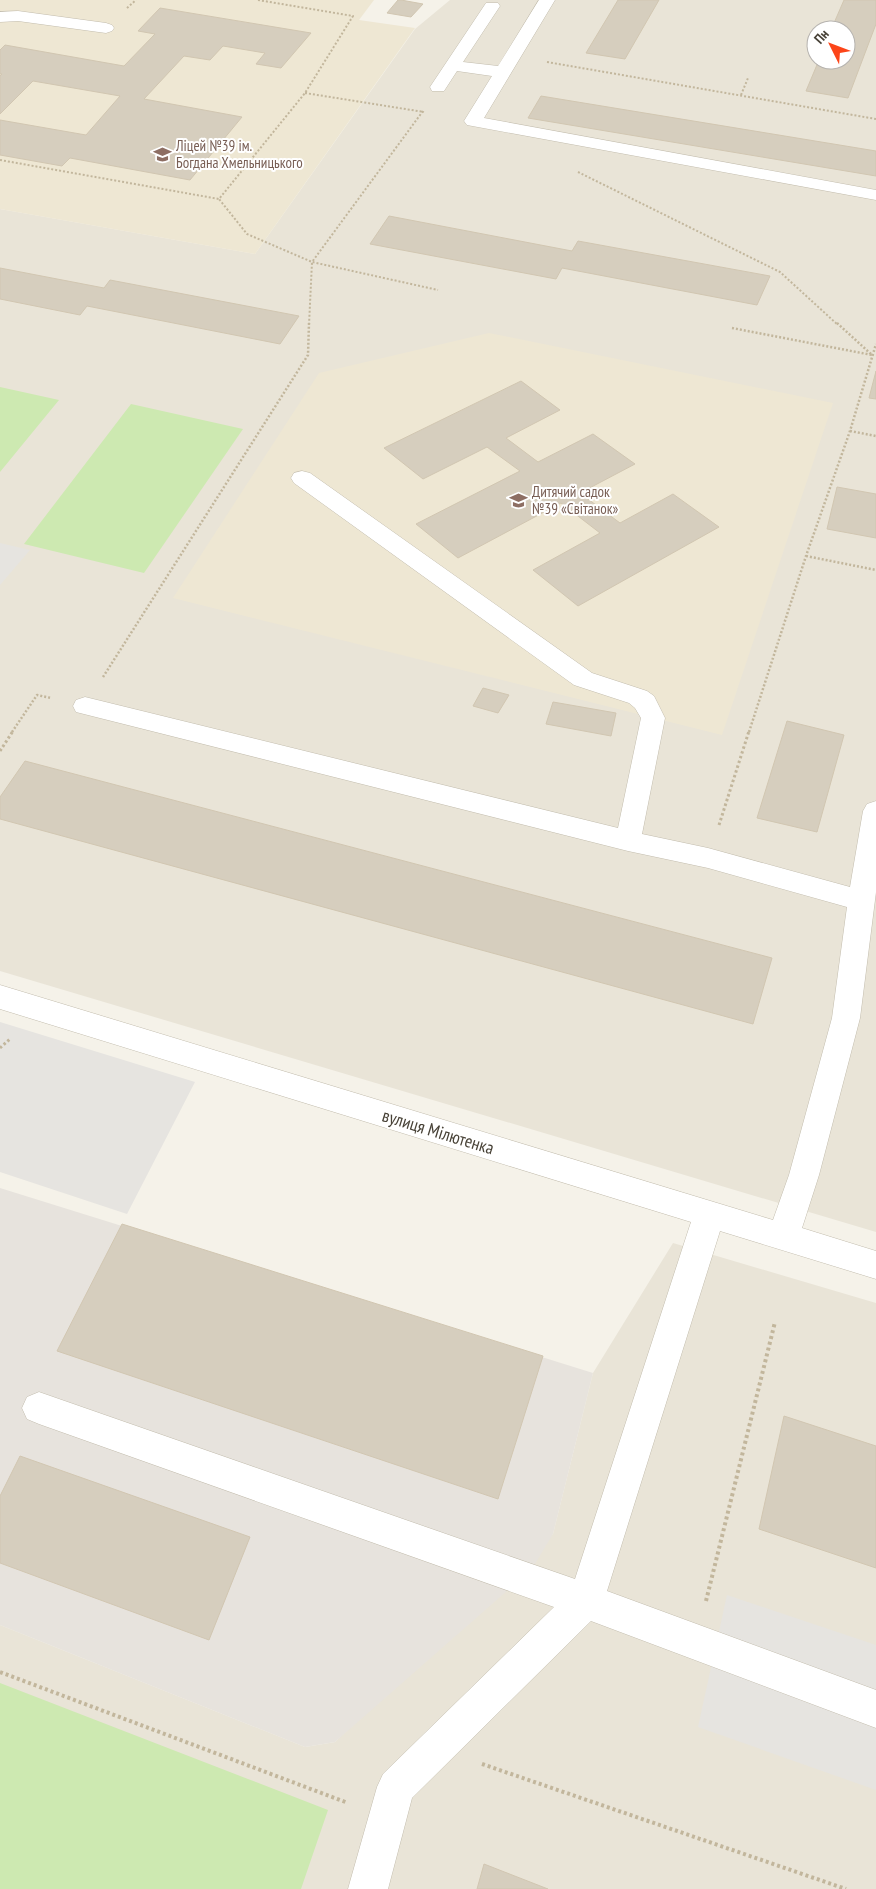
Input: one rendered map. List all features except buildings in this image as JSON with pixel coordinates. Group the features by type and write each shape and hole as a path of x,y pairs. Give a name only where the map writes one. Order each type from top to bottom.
{"street":[{"path":"544,0 474,120 876,195"},
{"path":"438,87 492,6"},
{"path":"0,17 18,16 106,28"},
{"path":"453,65 502,72"},
{"path":"302,478 583,679 628,693 645,702 654,718 628,841"},
{"path":"85,706 628,841 708,858 861,900"},
{"path":"783,1237 804,1175 846,1018 861,900 876,811"},
{"name":"вулиця Мілютенка","path":"0,997 709,1216 876,1265"},
{"path":"368,1889 396,1787 586,1602 709,1216"},
{"path":"39,1408 505,1571 876,1709"}],"path":[{"path":"219,199 305,92 353,16 258,0"},
{"path":"512,56 876,119"},
{"path":"741,95 748,78"},
{"path":"0,751 37,695 85,706 308,355 312,262 422,112 438,87"},
{"path":"305,92 474,120"},
{"path":"0,160 219,199 247,234 312,262 438,290"},
{"path":"570,168 780,272 872,355"},
{"path":"732,328 872,355"},
{"path":"708,858 806,556 850,431 876,344"},
{"path":"850,431 876,436"},
{"path":"806,556 876,570"},
{"path":"696,1643 775,1322"},
{"path":"0,1672 388,1818"},
{"path":"437,1749 846,1889"}],"shaded area":[{"name":"Ліцей №39 ім. Богдана Хмельницького","path":"0,0 374,0 359,20 415,28 255,254 0,209"},
{"path":"450,0 876,0 876,1232 0,971 0,209 255,254 415,29"},
{"name":"Дитячий садок №39 «Світанок»","path":"489,333 833,403 722,735 173,598 319,373"},
{"path":"0,543 30,550 0,585"},
{"path":"0,1022 195,1082 127,1214 0,1172"},
{"path":"0,1188 593,1373 553,1534 532,1569 335,1742 305,1747 0,1625"},
{"path":"673,1243 876,1303 876,1889 0,1889 0,1625 305,1747 335,1742 553,1534 593,1373"},
{"path":"727,1595 876,1645 876,1790 698,1727"}],"green space":[{"path":"0,387 59,400 0,472"},
{"path":"131,404 243,429 144,573 24,544"},
{"path":"0,1683 328,1810 301,1889 0,1889"}],"place":[{"name":"Ліцей №39 ім. Богдана Хмельницького","path":"162,155"},
{"name":"Дитячий садок №39 «Світанок»","path":"518,501"}]}
